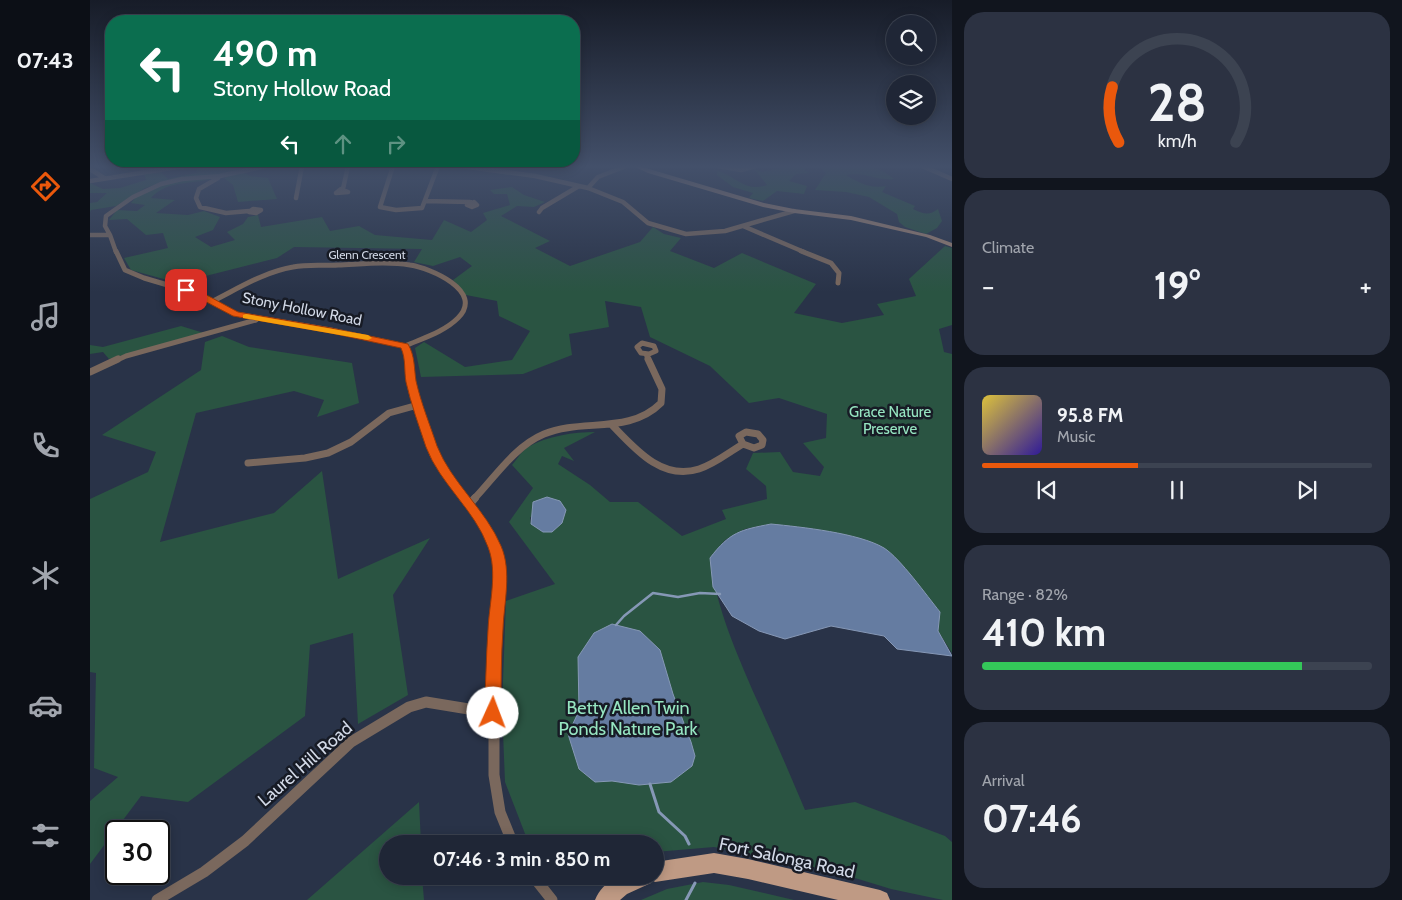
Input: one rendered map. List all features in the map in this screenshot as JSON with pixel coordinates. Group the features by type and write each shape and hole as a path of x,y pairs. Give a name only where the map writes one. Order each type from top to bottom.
{"main road":[{"path":"778,208 851,218 928,236 952,244"},
{"name":"Fort Salonga Road","path":"664,871 714,863 748,869 880,900"},
{"path":"605,900 624,885"}],"street":[{"name":"Stony Hollow Road","path":"117,208 106,216 105,226 120,263 126,270 144,278 198,294 236,314 331,330 405,346"},
{"path":"202,208 216,212 249,211"},
{"path":"385,208 396,210 422,208"},
{"path":"539,212 542,208"},
{"path":"630,208 648,223 675,232 714,233 794,211"},
{"path":"742,226 831,263 839,273 838,283"},
{"path":"90,235 110,235"},
{"name":"Glenn Crescent","path":"213,301 266,274 290,268 374,263 424,267 437,272 458,290 465,300 464,310 458,318 449,324 405,346"},
{"path":"90,372 126,356 259,319"},
{"path":"405,346 408,354 411,381 433,450 456,489 482,522 496,548 500,573 495,630 494,775 500,812 509,835"},
{"path":"469,505 509,460 533,440 544,434 570,427 612,425 655,409 660,403 662,389 646,354"},
{"path":"248,463 312,456 338,449 362,435 385,416 400,408 418,405"},
{"path":"612,425 643,458 652,464 674,471 699,468 743,444"},
{"name":"Laurel Hill Road","path":"157,900 204,872 245,841 352,742 410,707 426,702 493,713"},
{"path":"540,885 552,900"}],"green space":[{"path":"141,208 163,208 156,213 188,215 204,211 220,217 213,230 195,237 211,247 235,240 227,232 243,224 248,217 258,215 261,227 322,217 330,231 359,226 375,235 432,240 444,220 471,232 487,220 483,213 500,208 514,208 501,216 550,241 535,248 570,266 640,242 653,227 664,234 681,238 670,251 714,268 742,253 816,284 794,313 842,323 884,315 877,304 916,296 909,279 945,246 952,248 952,325 939,329 944,352 952,354 952,653 938,631 940,612 885,549 866,540 807,528 771,524 745,529 725,540 710,558 717,594 734,646 805,810 855,802 945,836 952,842 952,900 943,900 891,889 832,871 714,847 664,851 664,835 526,835 505,782 502,707 506,601 555,584 509,522 533,488 512,465 522,453 535,443 552,437 595,432 564,448 574,461 562,456 558,464 590,485 610,502 638,502 682,536 726,519 722,510 767,499 766,486 746,469 753,453 780,452 793,472 820,476 824,467 803,443 826,438 827,414 779,398 749,403 710,366 650,337 641,307 605,301 609,327 569,334 572,355 523,374 421,377 415,348 424,342 465,367 512,360 530,331 499,316 497,301 466,295 453,280 472,266 460,257 433,266 414,262 422,249 294,247 277,258 178,283 131,270 124,258 168,248 163,233 146,235 127,219 109,220 117,210 137,211","holes":["530,517 562,523 552,532 543,532 531,524"]},
{"path":"887,208 914,208 926,214 938,209 942,221 937,228 926,234 905,227 899,222 897,214"},
{"path":"181,326 204,333 109,359 103,352 90,354 90,345 103,347"},
{"path":"222,336 249,347 352,363 359,403 317,417 324,400 294,391 196,413 160,542 274,513 322,471 338,579 430,538 393,595 408,695 358,724 353,633 310,645 305,716 188,802 141,796 123,820 105,820 105,844 90,864 90,801 118,777 94,768 96,673 90,672 90,499 148,472 156,452 102,435 201,370 205,342"},
{"path":"419,802 421,835 381,835"},
{"path":"379,837 379,885 423,885 424,900 307,900"},
{"path":"703,882 729,885 794,900 641,900 667,889"}],"water":[{"path":"547,497 560,501 566,510 562,523 552,532 543,532 531,524 533,502"},
{"path":"771,524 813,529 860,538 884,548 905,568 940,612 938,631 952,656 897,649 884,636 831,626 785,639 759,631 732,616 713,587 710,558 730,537 751,528"},
{"path":"612,624 640,631 660,650 695,756 692,766 671,782 639,785 612,781 595,782 579,769 568,734 579,711 578,657 594,633"}],"waterway":[{"path":"616,625 624,616 653,593 678,597 700,593 720,594"},
{"path":"650,784 659,812 685,836 689,844"},
{"path":"686,900 695,883"}],"slow traffic":[{"path":"246,316 368,338"}],"route":[{"path":"186,290 213,301 236,314 331,330 405,346 408,354 411,381 424,427 433,450 460,494 482,522 496,548 500,573 495,630 493,713"}],"park label":[{"name":"Grace Nature Preserve","path":"890,420"},
{"name":"Betty Allen Twin Ponds Nature Park","path":"628,718"}]}
